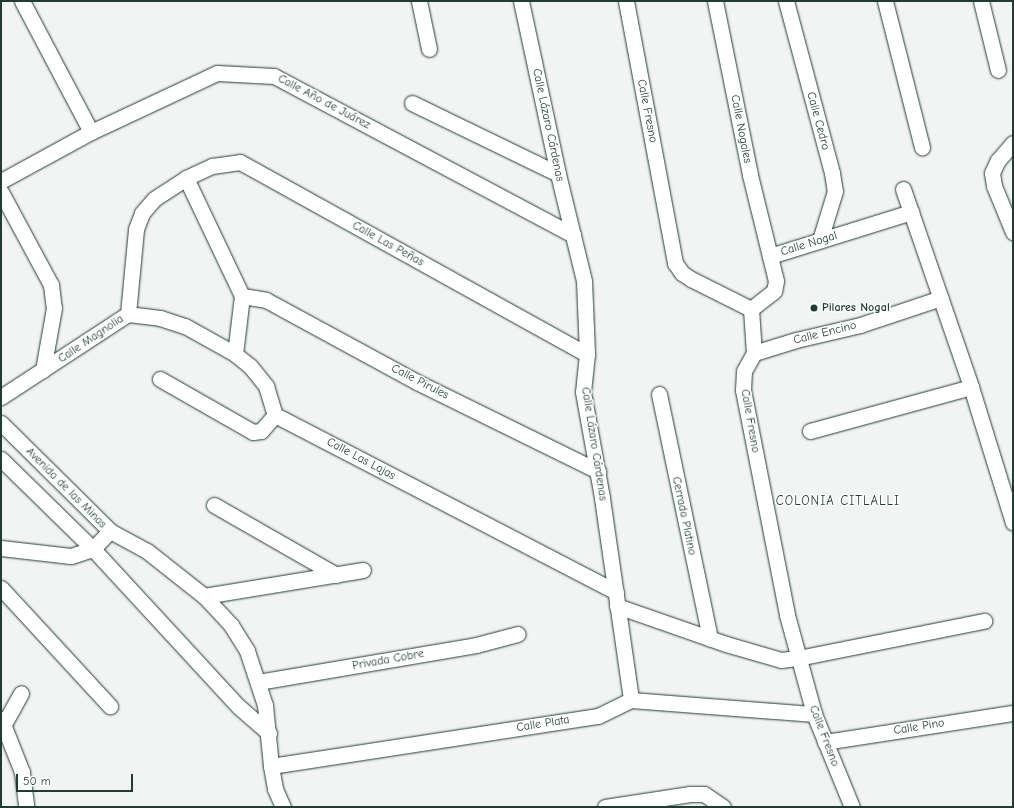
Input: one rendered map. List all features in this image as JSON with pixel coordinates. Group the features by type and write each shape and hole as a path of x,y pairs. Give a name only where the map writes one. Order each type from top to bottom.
{"street":[{"path":"22,1 91,132"},
{"path":"419,1 429,49"},
{"name":"Calle Lázaro Cárdenas","path":"521,1 558,174 584,281 587,354 583,392 598,471 631,700"},
{"name":"Calle Fresno","path":"626,1 675,263 682,273 751,309"},
{"name":"Calle Nogales","path":"715,1 750,175 770,256"},
{"name":"Calle Cedro","path":"786,1 832,173 835,191 820,240"},
{"path":"885,1 922,147"},
{"path":"981,1 998,70"},
{"name":"Calle Año de Juárez","path":"1,181 91,132 217,73 274,76 574,235"},
{"path":"412,103 558,174"},
{"path":"1013,143 998,160 992,173 994,186 1013,232"},
{"name":"Calle Las Peñas","path":"186,178 212,166 240,162 587,354"},
{"path":"186,178 242,296 235,354"},
{"name":"Calle Magnolia","path":"2,395 128,314 136,228 142,213 154,199 186,178"},
{"path":"903,189 971,387 1013,523"},
{"path":"1,192 51,285 54,308 43,370"},
{"name":"Calle Nogal","path":"751,309 774,291 776,281 770,256 910,212"},
{"name":"Calle Pirules","path":"242,296 266,300 417,382 598,471"},
{"name":"Calle Encino","path":"754,353 796,340 860,325 941,298"},
{"path":"751,309 754,353"},
{"path":"128,314 160,318 185,326 235,354 250,366 266,386 275,414 261,431 253,432 160,379"},
{"name":"Calle Fresno","path":"754,353 744,371 743,390 788,616 814,714 852,807"},
{"path":"810,431 971,387"},
{"name":"Cerrada Platino","path":"659,394 710,639"},
{"name":"Calle Las Lajas","path":"275,414 616,599 710,639 781,660 798,658 984,621"},
{"name":"Avenida de las Minas","path":"1,423 110,531 147,551 204,596 231,625 247,651 265,705 269,733 271,766 275,789 283,807"},
{"name":"Avenida de las Minas","path":"1,459 93,549 239,707 269,733"},
{"path":"214,505 336,575"},
{"path":"1,548 71,556 93,549 110,531"},
{"path":"204,596 363,570"},
{"path":"1,588 110,706"},
{"name":"Privada Cobre","path":"258,682 476,645 518,634"},
{"path":"22,693 2,722 22,772 26,807"},
{"path":"631,700 814,714"},
{"name":"Calle Plata","path":"271,766 598,716 631,700"},
{"name":"Calle Pino","path":"825,742 1013,713"},
{"path":"605,807 690,794 704,794 723,807"}],"place":[{"name":"Pilares Nogal","path":"814,308"}],"district":[{"name":"COLONIA CITLALLI","path":"838,501"}]}
